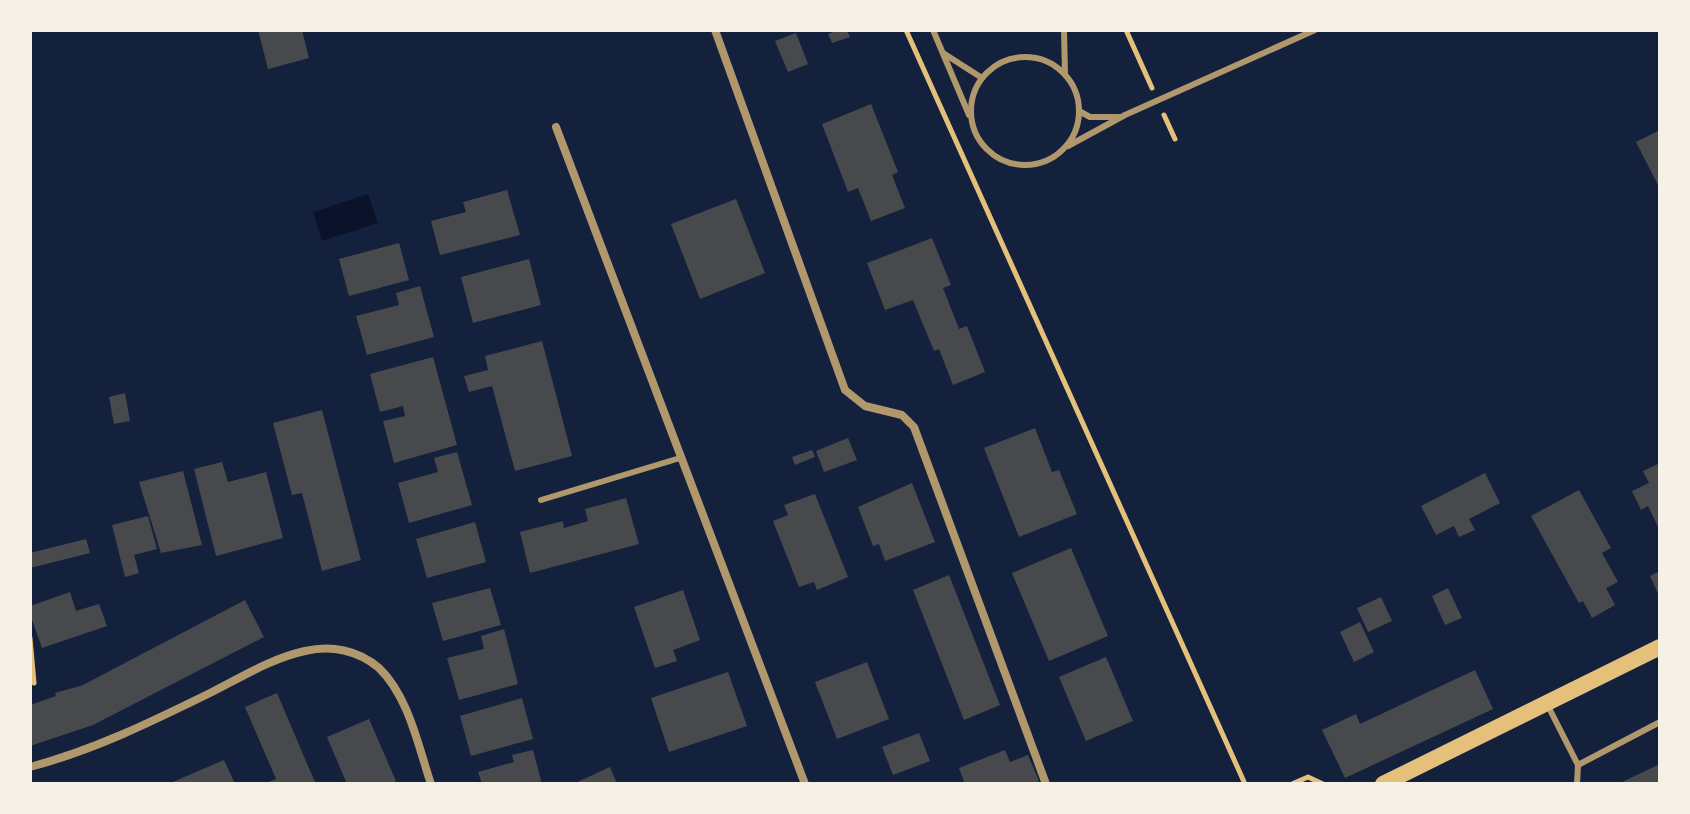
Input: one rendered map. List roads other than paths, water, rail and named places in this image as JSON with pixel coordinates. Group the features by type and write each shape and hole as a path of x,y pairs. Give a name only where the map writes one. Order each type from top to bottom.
{"main road":[{"path":"1383,784 1660,647"}],"street":[{"path":"715,30 845,390 865,406 902,415 914,427 1046,784"},
{"path":"556,127 805,784"},
{"path":"30,767 94,748 288,656 331,648 364,657 381,671 409,720 431,784"}],"lane":[{"path":"933,30 981,143 990,153 1014,164 1041,162 1125,115 1315,30"},
{"path":"1064,30 1065,74"},
{"path":"943,53 982,78"},
{"path":"971,118 974,90 991,68 1016,57 1042,59 1065,74 1073,85 1079,111 1072,137 1064,148"},
{"path":"1079,111 1099,118 1125,115"},
{"path":"541,500 680,458"},
{"path":"1547,704 1578,765 1577,784"},
{"path":"1578,765 1660,722"}],"water":[{"path":"368,194 378,223 322,241 313,212"}]}
